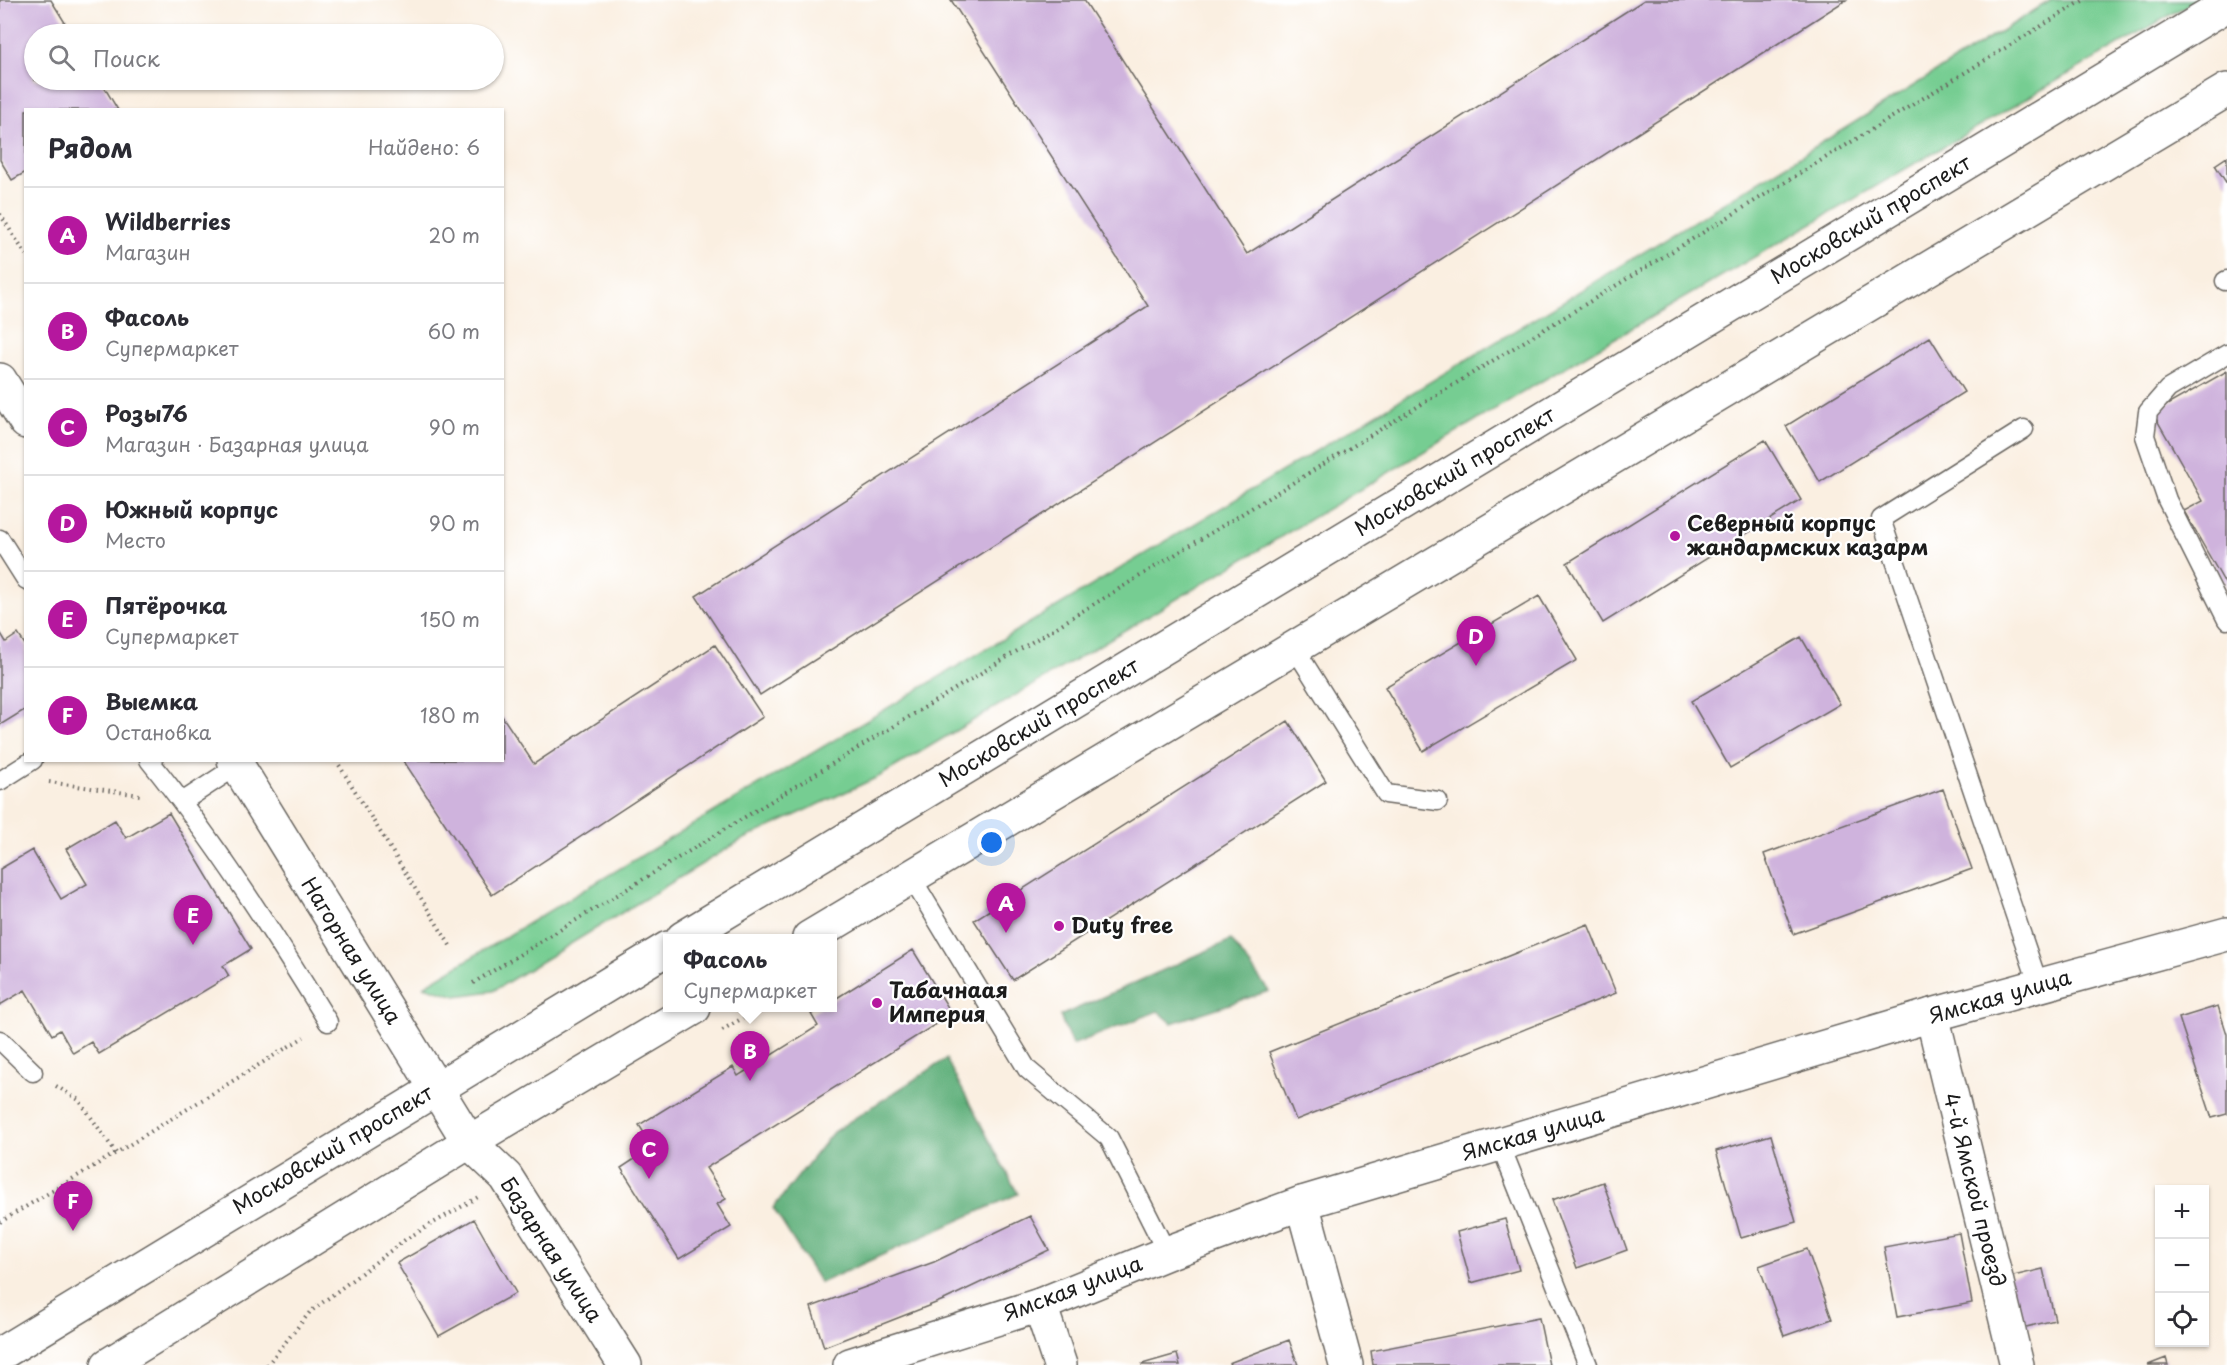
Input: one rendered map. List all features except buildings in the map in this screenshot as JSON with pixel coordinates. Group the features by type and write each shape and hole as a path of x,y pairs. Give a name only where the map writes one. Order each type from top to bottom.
{"main road":[{"name":"Московский проспект","path":"691,934 2227,5"},
{"path":"817,934 2227,90"},
{"path":"0,380 24,419"},
{"name":"Нагорная улица","path":"236,763 469,1142"},
{"name":"Ямская улица","path":"850,1365 1040,1305 1167,1253 1302,1203 1932,1016 2227,934"},
{"name":"Московский проспект","path":"0,1354 663,951"},
{"path":"108,1365 469,1142 687,1012"},
{"name":"4-й Ямской проезд","path":"1932,1016 2017,1365"},
{"name":"Базарная улица","path":"469,1142 506,1177 625,1365"},
{"path":"1302,1203 1346,1365"},
{"path":"1040,1305 1060,1365"}],"lane":[{"path":"2227,354 2168,389 2148,412 2145,436 2167,500 2227,620"},
{"path":"2024,429 1881,519 2039,986"},
{"path":"0,539 24,577"},
{"path":"1294,647 1386,794 1438,801"},
{"path":"4,778 30,762"},
{"path":"151,762 182,801 292,963 328,1022"},
{"path":"182,801 236,763"},
{"path":"911,877 1027,1069 1109,1138 1167,1253"},
{"path":"0,1040 33,1072"},
{"path":"1500,1144 1588,1365"}],"path":[{"path":"473,983 2084,0"},
{"path":"0,214 24,252"},
{"path":"337,762 451,947"},
{"path":"4,778 182,801"},
{"path":"0,1222 116,1154 308,1035"},
{"path":"33,1072 78,1100 116,1154"},
{"path":"267,1365 310,1312 406,1239 482,1194"}],"green space":[{"path":"2051,0 2196,0 1574,362 880,776 740,841 493,991 456,996 424,986 1443,374"},
{"path":"1231,940 1269,991 1172,1023 1158,1011 1072,1045 1060,1016"},
{"path":"946,1059 1018,1194 820,1283 773,1208 833,1132"}],"place":[{"name":"Северный корпус жандармских казарм","path":"1675,536"},
{"name":"Южный корпус","path":"1476,666"},
{"name":"Duty free","path":"1059,926"},
{"name":"Wildberries","path":"1006,933"},
{"name":"Пятёрочка","path":"193,945"},
{"name":"Табачнаая Империя","path":"877,1003"},
{"name":"Фасоль","path":"750,1081"},
{"name":"Розы76","path":"649,1179"},
{"name":"Выемка","path":"73,1231"}]}
